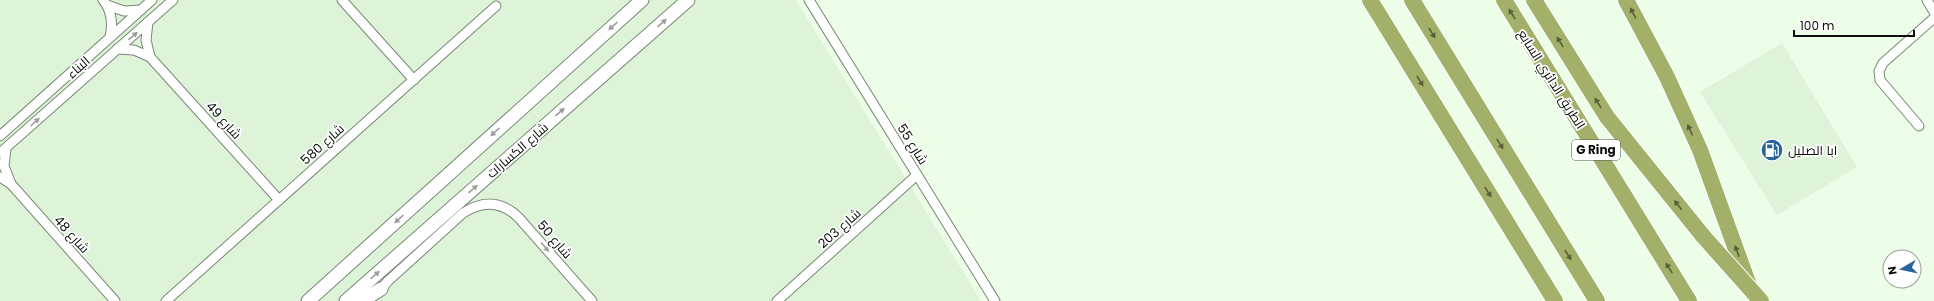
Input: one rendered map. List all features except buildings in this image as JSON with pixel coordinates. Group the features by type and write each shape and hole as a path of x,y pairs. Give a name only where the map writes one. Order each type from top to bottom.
{"highway":[{"path":"1370,0 1555,301"},
{"path":"1412,0 1597,301"},
{"name":"الطريق الدائري السابع","path":"1504,0 1689,301"},
{"path":"1534,0 1607,117 1703,236 1761,301"},
{"path":"1626,0 1667,77 1700,150 1755,301"}],"street":[{"name":"البناء","path":"0,136 152,0"},
{"name":"البناء","path":"3,151 173,0"},
{"path":"342,0 414,80"},
{"name":"شارع الكسارات","path":"308,301 642,0"},
{"name":"شارع الكسارات","path":"346,301 688,0"},
{"name":"شارع 55","path":"809,0 995,301"},
{"path":"1926,0 1934,12"},
{"path":"105,2 124,11 141,10"},
{"path":"105,2 112,21 110,38"},
{"name":"شارع 580","path":"166,301 496,6"},
{"path":"1918,126 1880,80 1879,71 1883,63 1934,18"},
{"path":"148,22 146,40 150,57"},
{"name":"شارع 49","path":"118,49 134,50 150,57 279,200"},
{"name":"شارع 48","path":"3,151 4,166 11,184"},
{"name":"شارع 203","path":"777,301 917,175"},
{"name":"شارع 48","path":"0,177 11,184 115,301"},
{"name":"شارع 50","path":"381,289 463,213 472,207 492,203 503,206 520,218 592,301"},
{"path":"362,301 381,289"},
{"path":"373,301 381,289"}],"shaded area":[{"path":"0,0 796,0 981,301 0,301"},
{"path":"1782,43 1857,167 1777,215 1700,92"}],"place":[{"name":"ابا الصليل","path":"1772,150"}]}
